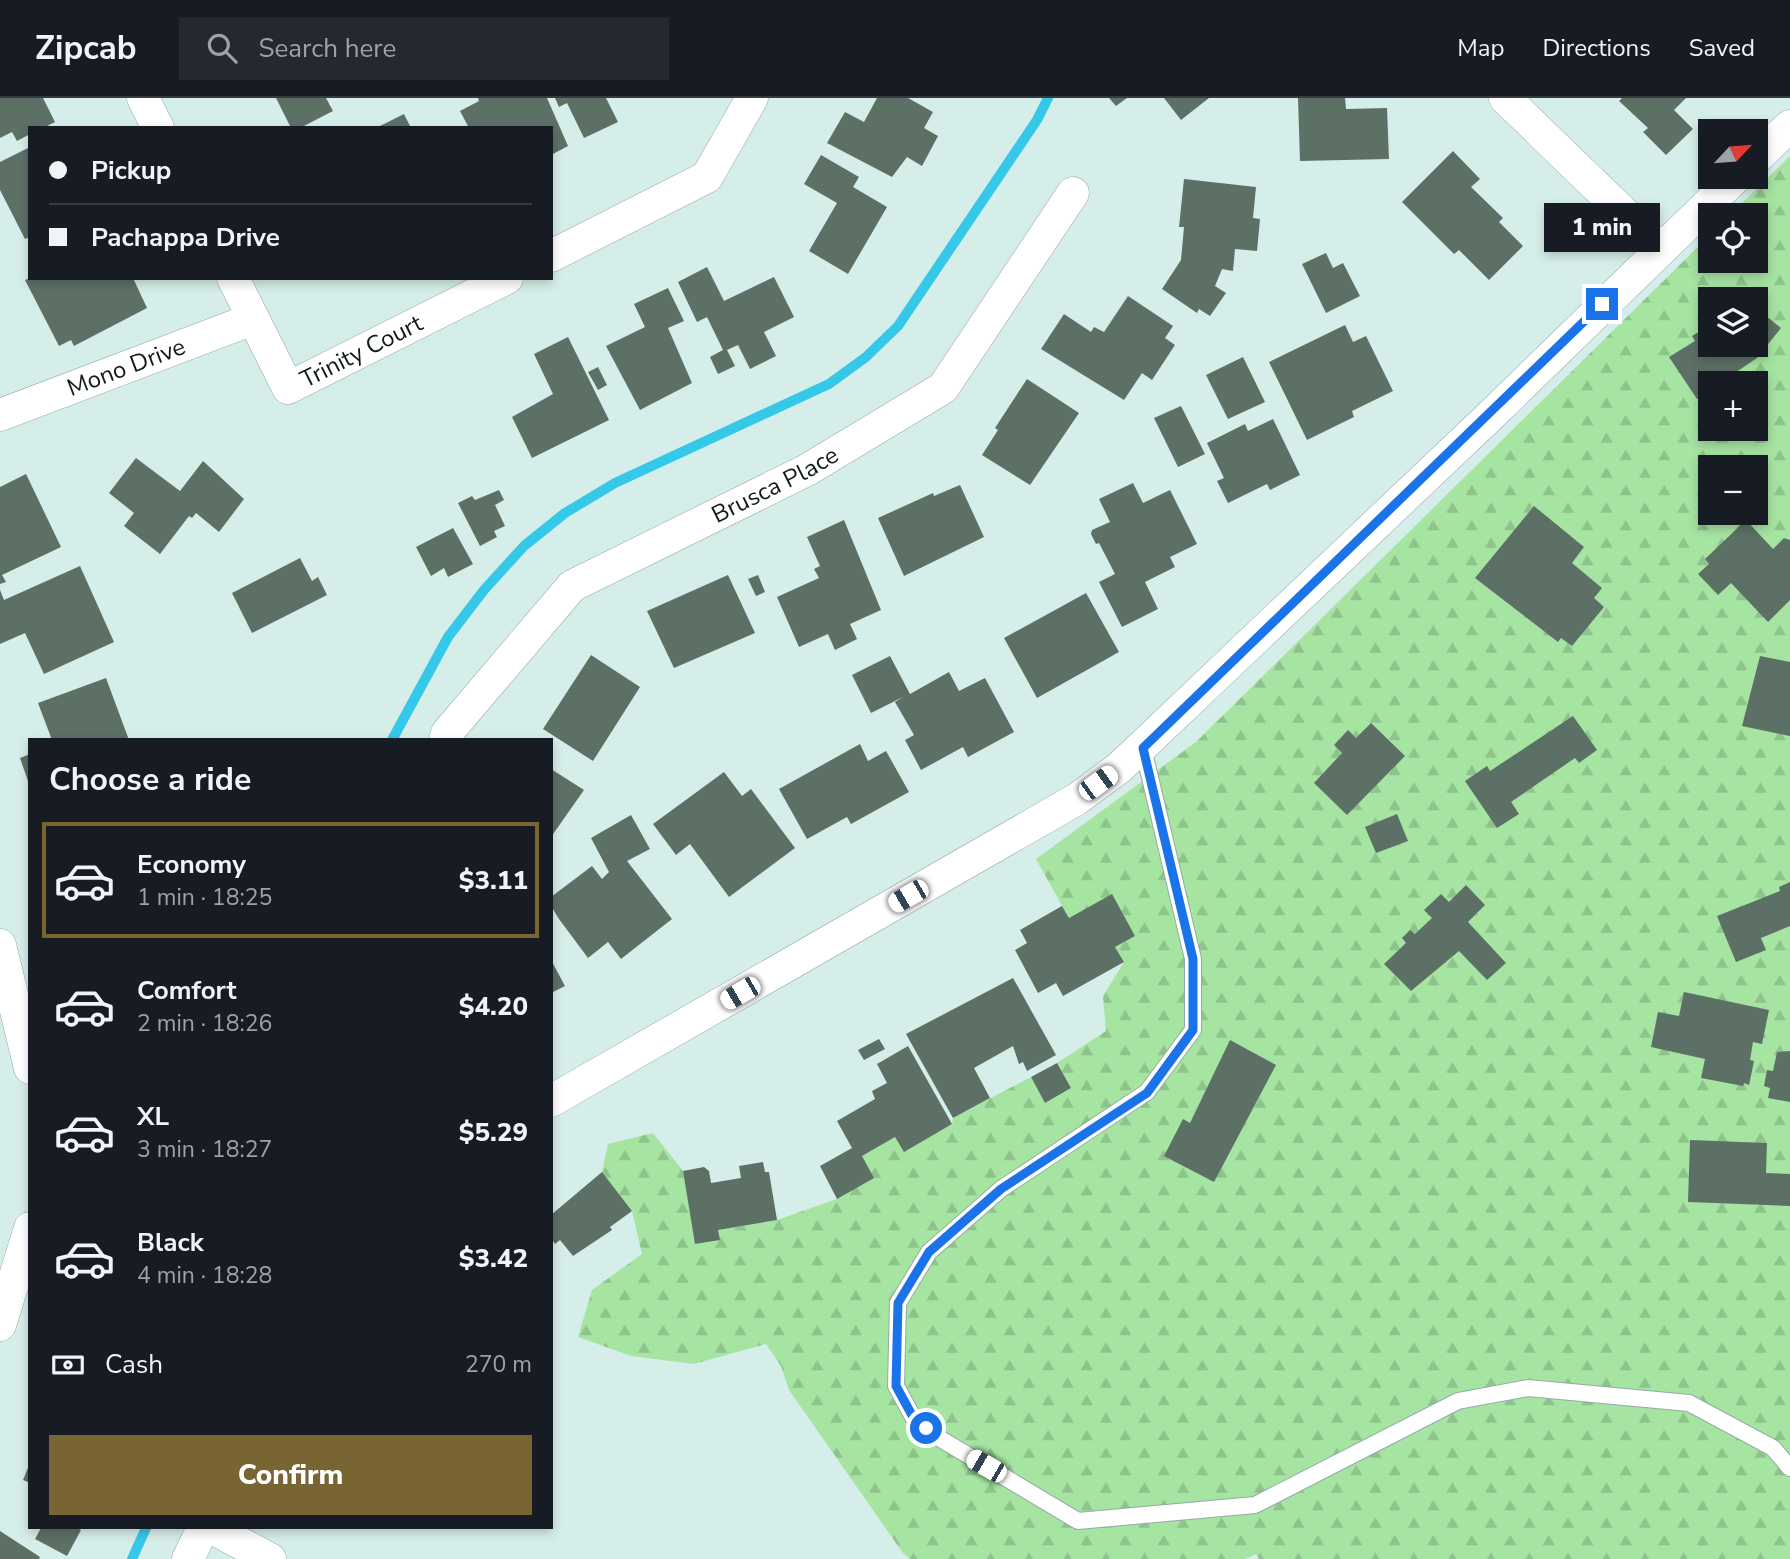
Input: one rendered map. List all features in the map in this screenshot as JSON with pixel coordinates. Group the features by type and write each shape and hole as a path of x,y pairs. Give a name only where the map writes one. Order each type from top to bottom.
{"street":[{"path":"143,98 157,126"},
{"path":"553,255 707,177 752,98"},
{"path":"1505,98 1660,248"},
{"path":"1768,147 1790,126"},
{"path":"553,1100 1077,799 1143,748 1723,189"},
{"name":"Brusca Place","path":"446,738 572,586 807,470 943,388 1073,193"},
{"name":"Trinity Court","path":"234,280 288,388 503,280"},
{"name":"Mono Drive","path":"0,415 253,319"},
{"path":"0,945 28,1060"},
{"path":"0,1325 28,1234"},
{"path":"188,1559 203,1529"},
{"path":"214,1529 270,1559"}],"lane":[{"path":"1143,748 1193,959 1193,1030 1147,1093 1001,1189 929,1252 898,1303 896,1386 913,1417 939,1438 1078,1521 1255,1505 1458,1401 1528,1388 1689,1403 1773,1448 1790,1468"}],"green space":[{"path":"1790,156 1790,1559 1259,1559 1256,1554 1245,1559 910,1559 903,1553 789,1390 781,1366 766,1344 694,1364 631,1356 578,1337 592,1290 642,1254 632,1211 602,1172 608,1144 653,1133 683,1171 696,1244 719,1240 718,1230 777,1220 837,1199 862,1156 895,1137 904,1151 952,1124 953,1118 1031,1077 1045,1103 1071,1088 1057,1063 1106,1031 1103,996 1124,962 1115,947 1135,936 1111,895 1069,918 1036,859 1196,742 1698,247 1698,273 1768,273 1768,203 1742,203 1756,189 1768,189 1768,178"}],"building":[{"path":"0,98 43,98 55,122 47,126 28,126 28,135 17,141 12,132 0,138"},
{"path":"276,98 326,98 333,111 304,126 290,126"},
{"path":"478,98 547,98 568,146 553,154 553,126 468,126 460,111 479,101"},
{"path":"555,98 606,98 618,122 584,138 567,103 559,107"},
{"path":"877,98 908,98 933,112 924,128 938,136 922,166 907,157 892,177 827,143 845,112 864,122"},
{"path":"1109,98 1127,98 1116,106"},
{"path":"1164,98 1209,98 1181,120"},
{"path":"1298,98 1345,98 1346,109 1387,108 1389,159 1300,161"},
{"path":"1622,98 1686,98 1674,110 1693,129 1666,155 1643,132 1648,128 1619,101"},
{"path":"404,114 410,126 380,126"},
{"path":"28,148 28,238 25,239 0,190 0,162"},
{"path":"1453,151 1480,179 1471,187 1503,218 1499,222 1523,246 1489,280 1459,250 1454,254 1402,202"},
{"path":"821,155 859,177 853,187 887,207 848,274 809,251 837,203 804,184"},
{"path":"1184,179 1256,187 1253,218 1260,219 1257,251 1235,249 1233,271 1222,269 1215,286 1226,293 1210,316 1199,309 1197,313 1162,289 1181,260 1184,227 1179,227"},
{"path":"1326,253 1333,268 1343,263 1360,296 1326,313 1302,264"},
{"path":"707,267 724,301 774,277 794,317 764,332 776,356 750,369 738,345 727,350 735,366 718,374 710,357 723,350 707,317 697,322 678,282"},
{"path":"25,280 134,280 147,308 74,346 71,340 59,346"},
{"path":"668,288 684,321 668,328 692,383 640,410 606,346 645,327 634,304"},
{"path":"1128,296 1173,326 1165,338 1175,345 1152,380 1142,373 1124,400 1041,349 1064,314 1091,332 1094,327 1104,332"},
{"path":"1768,318 1781,328 1768,344"},
{"path":"1345,325 1353,342 1366,336 1393,391 1352,411 1354,417 1307,440 1269,362"},
{"path":"1698,332 1698,357 1758,357 1738,371 1698,371 1697,399 1669,357 1695,341 1692,336"},
{"path":"568,337 609,420 532,458 512,417 553,394 534,354"},
{"path":"1243,357 1265,402 1228,419 1206,375"},
{"path":"598,367 607,385 598,390 588,372"},
{"path":"1027,379 1079,413 1030,485 982,455 998,430 995,428"},
{"path":"1181,406 1205,454 1178,467 1154,418"},
{"path":"1273,419 1300,475 1270,490 1267,484 1228,503 1217,481 1224,478 1207,443 1245,424 1248,431"},
{"path":"136,458 180,491 203,461 244,499 219,532 196,513 192,518 189,516 160,554 124,526 134,513 109,493"},
{"path":"26,474 61,547 2,575 6,582 0,584 0,487"},
{"path":"1133,483 1143,503 1170,490 1197,544 1170,557 1175,567 1145,582 1158,609 1122,627 1099,582 1115,574 1099,543 1096,544 1091,534 1092,530 1110,522 1099,499"},
{"path":"960,485 984,537 904,576 878,518 933,493 934,496"},
{"path":"499,490 504,500 495,505 505,526 494,531 497,537 480,546 458,503 472,496 475,500"},
{"path":"1534,506 1584,547 1572,563 1602,588 1594,598 1604,607 1572,646 1561,638 1558,642 1475,578"},
{"path":"844,520 881,610 850,624 857,639 835,650 828,634 799,647 777,597 819,578 814,569 820,566 807,537"},
{"path":"1741,525 1751,525 1773,549 1784,538 1790,540 1790,600 1768,622 1731,583 1718,595 1698,574 1709,564 1705,559"},
{"path":"453,528 473,564 448,577 444,568 431,576 416,547"},
{"path":"300,558 312,581 318,577 327,595 252,633 232,593"},
{"path":"80,566 114,642 44,674 25,633 0,644 0,590 4,600"},
{"path":"728,575 755,633 674,668 647,611"},
{"path":"758,575 765,592 756,596 748,579"},
{"path":"1086,593 1119,652 1037,698 1004,638"},
{"path":"591,655 640,687 593,761 543,729"},
{"path":"890,656 910,694 949,672 959,691 985,678 1014,732 968,757 963,747 921,770 905,740 914,735 895,702 903,697 871,713 852,675"},
{"path":"1760,656 1790,662 1790,736 1742,726"},
{"path":"106,678 128,738 51,738 38,703"},
{"path":"1573,716 1597,750 1579,763 1575,758 1511,802 1519,814 1497,828 1465,781 1487,766 1490,771"},
{"path":"1371,723 1405,756 1347,815 1314,783 1342,753 1334,745 1348,730 1356,738"},
{"path":"860,744 868,761 886,751 909,792 851,824 847,817 807,839 779,789"},
{"path":"28,755 28,781 20,758"},
{"path":"553,770 584,790 553,834"},
{"path":"724,772 742,796 751,789 795,848 729,897 690,844 676,855 653,824"},
{"path":"1397,814 1408,841 1376,853 1365,827"},
{"path":"631,815 650,849 627,861 672,919 621,959 608,942 588,958 553,909 553,895 592,866 602,879 609,872 591,838"},
{"path":"1790,882 1790,926 1761,938 1766,950 1736,962 1717,916 1780,891 1779,887"},
{"path":"1466,885 1485,905 1468,922 1506,963 1487,980 1459,951 1411,991 1384,964 1406,943 1402,938 1410,930 1415,934 1432,918 1424,910 1441,894 1449,902"},
{"path":"1112,894 1135,936 1115,947 1124,962 1063,996 1056,983 1038,993 1015,950 1027,943 1020,930 1062,906 1069,918"},
{"path":"553,964 565,986 553,992"},
{"path":"1013,978 1056,1055 1027,1071 1023,1062 1019,1064 1013,1046 974,1068 990,1098 953,1118 906,1034"},
{"path":"1684,992 1769,1010 1762,1044 1753,1042 1750,1060 1754,1061 1749,1085 1701,1078 1705,1059 1651,1047 1658,1012 1679,1016"},
{"path":"879,1039 885,1049 864,1060 858,1050"},
{"path":"1230,1040 1276,1065 1214,1182 1164,1156 1183,1119 1190,1123"},
{"path":"908,1046 952,1124 904,1152 895,1137 862,1156 874,1178 837,1199 820,1166 852,1148 837,1121 875,1099 872,1091 887,1083 877,1064"},
{"path":"1790,1051 1790,1102 1768,1098 1770,1088 1764,1086 1767,1070 1773,1071 1777,1052"},
{"path":"1057,1063 1071,1088 1045,1103 1031,1077"},
{"path":"1690,1140 1767,1143 1766,1173 1790,1174 1790,1206 1688,1202"},
{"path":"763,1162 765,1172 769,1172 777,1220 718,1230 720,1240 695,1244 683,1171 704,1167 709,1171 711,1183 741,1178 739,1166"},
{"path":"602,1172 632,1211 610,1227 612,1230 573,1256 560,1240 555,1244 553,1241 553,1213"},
{"path":"28,1468 28,1482 23,1480"},
{"path":"40,1529 81,1530 67,1556 35,1539"},
{"path":"0,1531 40,1557 39,1559 0,1559"}],"waterway":[{"path":"393,738 448,637 484,590 524,546 565,513 615,483 829,384 866,357 898,326 1037,120 1048,98"},
{"path":"132,1559 146,1529"}],"route":[{"path":"926,1428 913,1417 896,1386 898,1303 929,1252 1001,1189 1147,1093 1193,1030 1193,959 1143,748 1261,632 1488,418 1602,304"}]}
